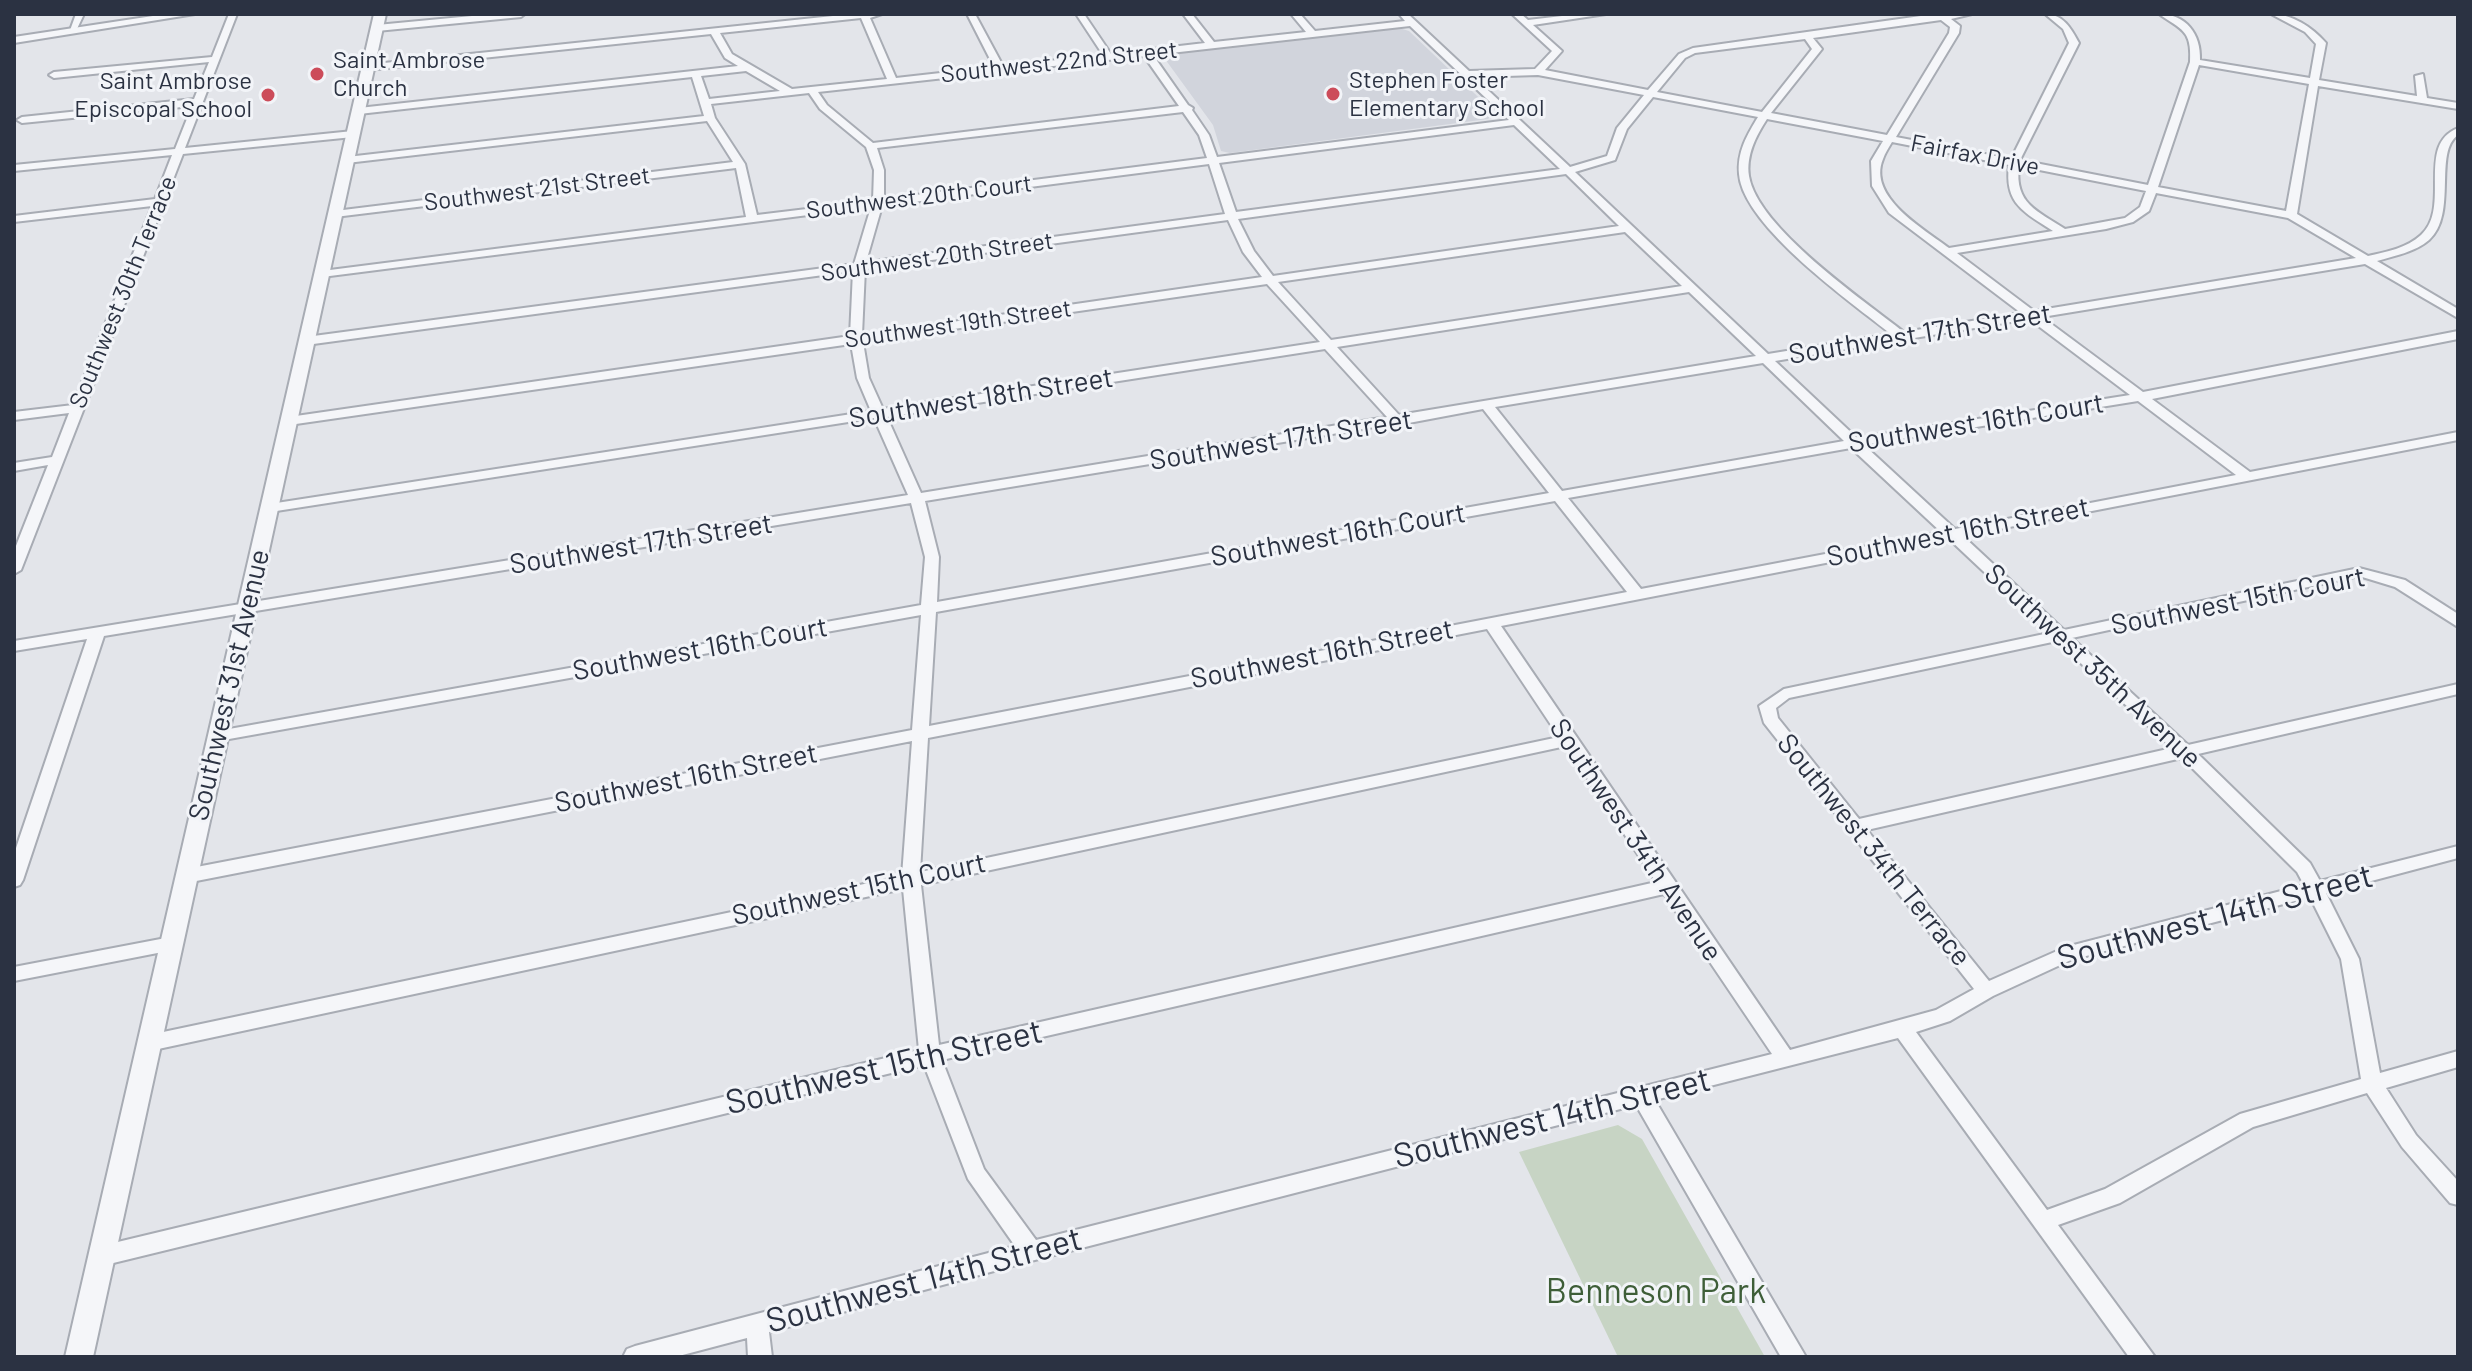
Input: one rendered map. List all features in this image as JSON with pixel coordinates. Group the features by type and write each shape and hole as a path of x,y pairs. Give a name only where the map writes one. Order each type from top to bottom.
{"street":[{"path":"14,40 189,14"},
{"name":"Southwest 30th Terrace","path":"14,570 18,551 233,14"},
{"path":"379,21 521,14"},
{"path":"368,67 878,14"},
{"path":"971,14 1000,69"},
{"path":"1080,14 1109,57"},
{"path":"1187,14 1211,45"},
{"path":"1295,14 1313,34"},
{"path":"1516,14 1557,51 1538,72"},
{"path":"1526,23 1602,14"},
{"path":"1568,171 1611,158 1622,128 1682,56 1693,51 1968,14"},
{"path":"2049,14 2067,28 2074,43 2014,163 2009,185 2013,195 2063,233"},
{"path":"1945,252 2129,220 2145,209 2195,62 2197,42 2190,31 2163,14"},
{"path":"2275,14 2318,36 2321,43 2291,215"},
{"path":"864,15 893,81"},
{"path":"78,30 79,16"},
{"path":"1940,16 1955,26 1954,33 1876,161 1877,186 1893,211 2248,477"},
{"name":"Southwest 22nd Street","path":"705,102 1313,34 1408,18"},
{"name":"Southwest 35th Avenue","path":"1408,18 1949,533 2185,751 2304,868 2350,959 2372,1084 2409,1141 2458,1196"},
{"name":"Southwest 31st Avenue","path":"79,1357 379,21"},
{"path":"714,31 722,48 745,68 790,93"},
{"path":"1806,34 1817,44 1817,49 1765,116 1743,157 1745,182 1758,208 1782,237 1902,337"},
{"path":"1147,53 1204,135 1232,217 1249,252 1269,279 1398,421"},
{"path":"54,75 215,59"},
{"path":"2195,62 2458,106"},
{"path":"359,111 745,68"},
{"name":"Fairfax Drive","path":"1467,74 1538,72 2291,215 2458,314"},
{"path":"696,74 710,118 740,164 752,218"},
{"path":"2420,76 2422,100"},
{"path":"812,90 823,107 848,124 871,146 879,170 878,202 859,267 856,339 863,378 917,499 932,557 911,878 930,1055 975,1173 1031,1251"},
{"path":"22,120 198,102"},
{"path":"871,146 1188,108"},
{"path":"347,160 710,118"},
{"name":"Southwest 20th Court","path":"322,274 1516,122"},
{"name":"Southwest 17th Street","path":"14,646 2366,260 2421,244 2435,228 2443,146 2447,138 2458,131"},
{"path":"14,168 353,134"},
{"name":"Southwest 21st Street","path":"335,214 740,164"},
{"name":"Southwest 20th Street","path":"306,341 1568,171"},
{"path":"14,219 159,202"},
{"name":"Southwest 19th Street","path":"289,421 1628,228"},
{"name":"Southwest 18th Street","path":"270,508 1693,288"},
{"name":"Southwest 16th Court","path":"218,736 1854,443 2140,397 2458,335"},
{"path":"1487,406 1637,594"},
{"path":"14,416 77,408"},
{"name":"Southwest 16th Street","path":"186,876 2458,436"},
{"path":"14,467 56,460"},
{"name":"Southwest 15th Court","path":"1767,706 1784,694 2359,572 2385,575 2410,586 2458,622"},
{"name":"Southwest 34th Avenue","path":"1490,622 1785,1058"},
{"path":"14,880 97,633"},
{"path":"1856,826 2458,689"},
{"name":"Southwest 34th Terrace","path":"1767,706 1770,719 1986,991"},
{"name":"Southwest 15th Court","path":"149,1043 1569,740"},
{"name":"Southwest 14th Street","path":"635,1357 1031,1251 1902,1029 1943,1016 1986,991 2066,954 2458,852"},
{"name":"Southwest 15th Street","path":"101,1256 930,1055 1668,886"},
{"path":"14,974 171,944"},
{"path":"1902,1029 2143,1357"},
{"path":"2042,1221 2112,1196 2247,1120 2458,1059"},
{"path":"1641,1095 1794,1357"},
{"path":"757,1325 760,1357"}],"shaded area":[{"name":"Stephen Foster Elementary School","path":"1399,28 1409,31 1495,113 1488,119 1230,153 1221,151 1213,125 1165,59 1173,54"}],"green space":[{"name":"Benneson Park","path":"1618,1125 1642,1139 1765,1357 1618,1357 1519,1152"}],"place":[{"name":"Saint Ambrose Church","path":"317,74"},
{"name":"Stephen Foster Elementary School","path":"1333,94"},
{"name":"Saint Ambrose Episcopal School","path":"268,95"}]}
